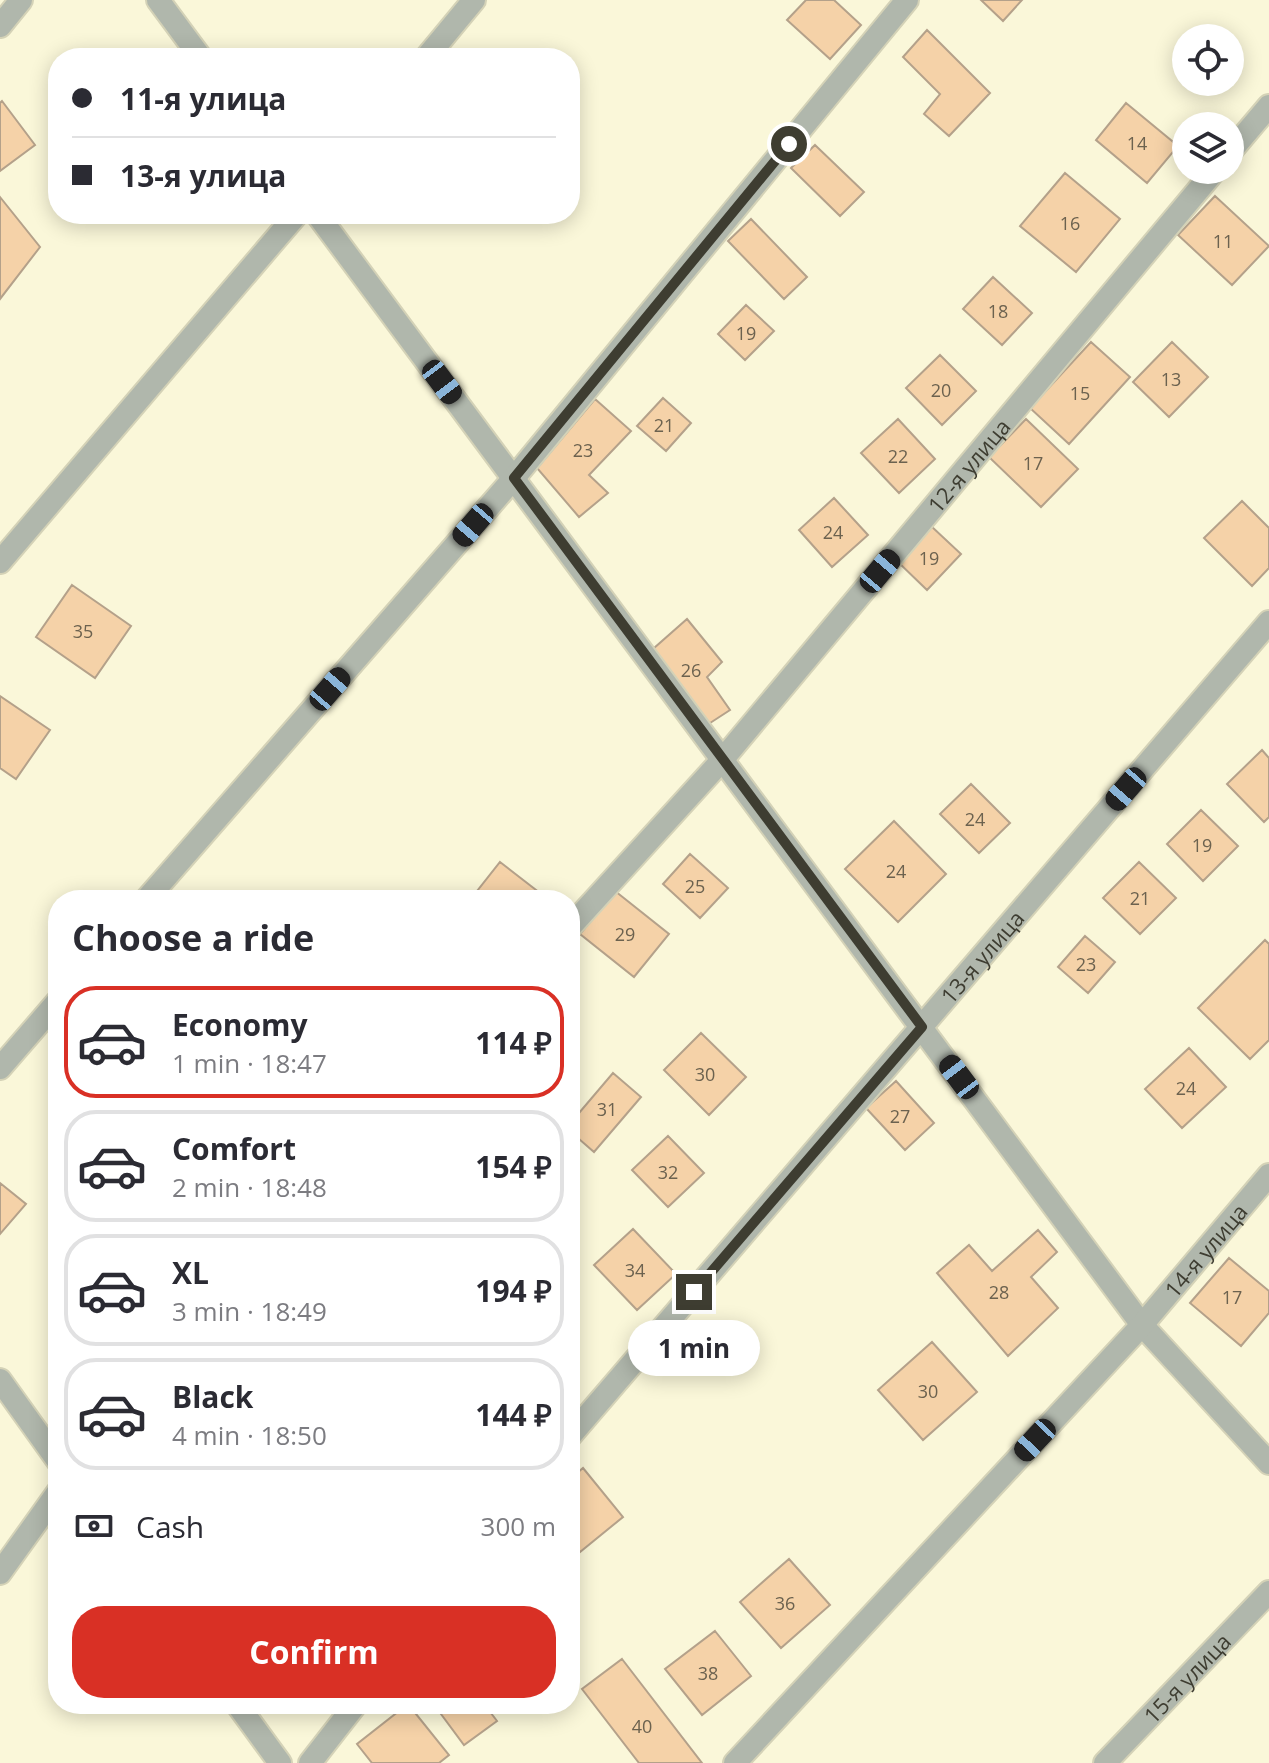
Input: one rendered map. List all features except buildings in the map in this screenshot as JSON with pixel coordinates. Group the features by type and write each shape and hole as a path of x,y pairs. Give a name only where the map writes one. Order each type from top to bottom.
{"street":[{"path":"0,26 21,0"},
{"path":"158,0 194,48"},
{"path":"434,48 474,0"},
{"path":"155,890 514,478 907,0"},
{"path":"1244,135 1269,106"},
{"name":"12-я улица","path":"580,916 723,759 1203,184"},
{"path":"0,562 288,224"},
{"path":"324,224 1142,1325 1269,1463"},
{"name":"13-я улица","path":"580,1424 1269,622"},
{"path":"0,1068 48,1013"},
{"name":"14-я улица","path":"735,1763 1142,1325 1269,1175"},
{"path":"0,1380 48,1447"},
{"path":"0,1573 48,1506"},
{"name":"15-я улица","path":"1105,1763 1269,1592"},
{"path":"244,1714 280,1763"},
{"path":"310,1763 348,1714"}],"route":[{"path":"694,1292 922,1027 514,478 789,144"}]}
